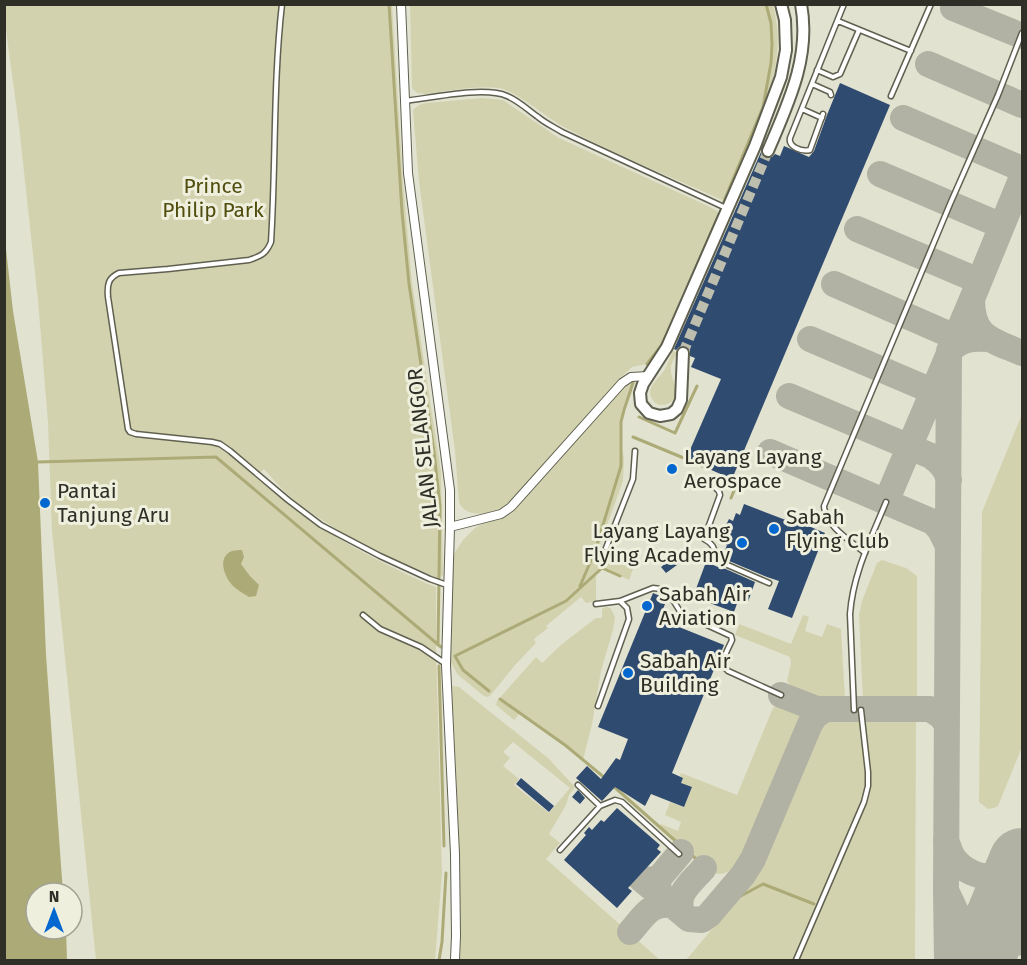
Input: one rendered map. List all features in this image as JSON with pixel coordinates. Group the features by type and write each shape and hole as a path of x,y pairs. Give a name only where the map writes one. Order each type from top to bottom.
{"main road":[{"path":"683,353 681,400 677,409 671,414 660,416 649,412 641,404 640,393 643,384 667,347 766,119 781,77 786,50 785,20 781,4"},
{"path":"768,151 796,82 803,52 804,17 801,4"}],"street":[{"name":"JALAN SELANGOR","path":"401,4 408,173 450,490 446,665 455,854 454,960"},
{"path":"450,526 501,514 511,507 622,383 631,377 648,376"}],"lane":[{"path":"282,4 276,83 271,242 268,250 249,260 119,273 108,281 108,297 128,429 136,434 220,444 321,525 380,556 448,585"},
{"path":"801,109 823,116 810,150 803,151 789,142 801,109 844,4"},
{"path":"891,96 931,4"},
{"path":"837,21 911,51"},
{"path":"818,70 833,77 840,74 859,30"},
{"path":"865,553 830,521 825,514 824,506 1023,33"},
{"path":"812,84 827,90 831,95"},
{"path":"405,101 466,94 505,95 562,132 728,209"},
{"path":"606,548 633,479 635,451"},
{"path":"706,484 716,488 720,495 704,539 711,543 716,560 769,583"},
{"path":"854,710 850,614 855,581 886,502"},
{"path":"596,604 620,601 653,588 668,592 681,613 731,636 732,640 723,663 724,668 781,695"},
{"path":"598,706 629,619 627,608 620,601"},
{"path":"363,615 380,629 421,647 446,665"},
{"path":"796,960 864,802 868,786 868,772 861,710"},
{"path":"578,785 600,806"},
{"path":"560,850 600,806 615,800 622,802 679,854"}],"green space":[{"name":"Prince Philip Park","path":"4,5 392,5 412,283 441,472 443,575 437,578 344,534 293,499 264,469 256,476 304,515 339,538 375,559 436,587 442,873 435,960 96,960 52,531 48,423 38,300"},
{"path":"410,5 773,5 778,38 775,70 770,91 722,200 562,126 506,90 481,87 426,94 417,93 412,88"},
{"path":"482,98 503,100 559,138 708,206 719,214 668,333 650,361 647,364 632,367 620,378 511,501 498,510 476,514 466,510 459,502 455,451 419,182 413,110 426,103"},
{"path":"673,351 677,353 671,366 676,394 670,403 658,404 652,399 650,389 665,369"},
{"path":"633,383 621,422 621,446 624,457 623,481 597,553 633,569 629,580 602,568 596,573 596,601 586,603 581,597 546,626 548,628 534,639 536,643 490,696 484,696 458,675 451,663 454,554 475,528 511,514 623,388"},
{"path":"1022,414 1022,747 998,806 988,809 979,802 982,512"},
{"path":"882,560 906,568 917,576 917,699 863,701 859,615 877,563"},
{"path":"610,608 615,617 601,671 583,760 520,713 514,720 496,705 536,657 542,663 596,618 602,618 602,609"},
{"path":"803,615 809,617 805,631 822,637 827,624 841,629 845,699 813,698 799,692 787,681 790,657 735,635 739,624 791,644"},
{"path":"452,686 459,687 548,758 575,787 549,834 560,843 546,859 660,960 460,960 459,837","holes":["513,742 570,788 549,813 514,785 519,779 503,766 510,758 503,752"]},
{"path":"785,705 802,711 802,717 742,862 724,873 712,873 660,827 661,824 678,831 681,822 665,815 670,802 684,807 692,788 681,783 683,778 680,776 681,773 737,795 773,708"},
{"path":"827,717 860,718 866,786 862,801 793,960 686,960 739,897 757,869 815,727 820,720"},
{"path":"865,718 916,719 915,960 799,960 865,802 869,772"}],"shaded area":[{"path":"5,240 13,311 38,462 46,655 62,881 24,881 24,941 66,941 67,960 5,960"},
{"path":"242,550 244,557 241,564 259,585 256,596 249,597 232,585 223,567 227,554"}],"building":[{"path":"840,83 890,105 732,479 686,459 721,379 691,367 695,358 690,356 690,350 687,347 674,349 761,152 766,158 775,154 780,156 784,146 809,157 814,151"},
{"path":"744,504 791,522 792,519 825,533 792,618 768,609 779,581 722,558 727,545 718,539 729,519 733,521 736,513 740,515"},
{"path":"679,553 684,560 666,573 661,567"},
{"path":"706,562 755,582 748,602 739,598 734,612 693,597"},
{"path":"653,593 667,599 659,619 724,645 672,773 683,778 681,783 692,787 684,807 651,794 645,806 615,787 602,801 576,778 587,766 601,779 616,758 620,760 628,739 598,727"},
{"path":"521,778 554,806 549,812 516,784"},
{"path":"578,790 585,798 580,804 572,797"},
{"path":"617,808 660,845 657,849 661,852 628,888 632,891 617,908 564,860 586,835 584,833 589,827 592,830 601,820 604,822"}],"waterway":[{"path":"389,4 402,212 409,284 440,506 438,645"},
{"path":"724,201 763,107 772,44 771,23 766,4"},
{"path":"674,319 719,214"},
{"path":"647,364 666,336"},
{"path":"580,586 595,551 621,466 621,422 633,383"},
{"path":"639,417 675,433 697,386"},
{"path":"633,437 703,466"},
{"path":"38,462 216,457 441,647"},
{"path":"729,477 738,481 731,498"},
{"path":"489,691 463,670 455,656 566,601 602,568 620,576"},
{"path":"439,666 444,846"},
{"path":"500,699 565,745 605,778"},
{"path":"612,785 712,873"},
{"path":"439,960 446,873"},
{"path":"739,897 763,884 814,904"}],"taxiway":[{"path":"953,8 1022,36"},
{"path":"928,64 1022,105"},
{"path":"903,118 1022,169"},
{"path":"880,174 1002,226"},
{"path":"1022,177 972,299 973,312 980,330 993,340 1022,353"},
{"path":"857,229 979,281"},
{"path":"834,284 955,337"},
{"path":"770,452 886,502 972,299"},
{"path":"810,339 932,391 944,402"},
{"path":"947,960 949,351 968,340 990,339"},
{"path":"789,396 931,456 943,466 949,480"},
{"path":"886,502 933,522 948,546"},
{"path":"781,695 817,709 930,709 942,717 947,726"},
{"path":"659,878 641,879 689,919 702,920 709,915 743,875 753,859 810,724 816,715 826,709"},
{"path":"946,840 956,861 978,875 1004,876 1020,867"},
{"path":"660,894 659,878 681,852"},
{"path":"683,914 680,901 682,895 704,868"},
{"path":"947,893 958,915 971,928 996,941 1022,942"},
{"path":"630,932 652,908 672,905"}],"runway":[{"path":"981,960 1022,861"}],"tunnel":[{"path":"683,353 768,151"}],"place":[{"name":"Layang Layang Aerospace","path":"672,469"},
{"name":"Pantai Tanjung Aru","path":"45,503"},
{"name":"Sabah Flying Club","path":"774,529"},
{"name":"Layang Layang Flying Academy","path":"742,543"},
{"name":"Sabah Air Aviation","path":"647,606"},
{"name":"Sabah Air Building","path":"628,673"}]}
